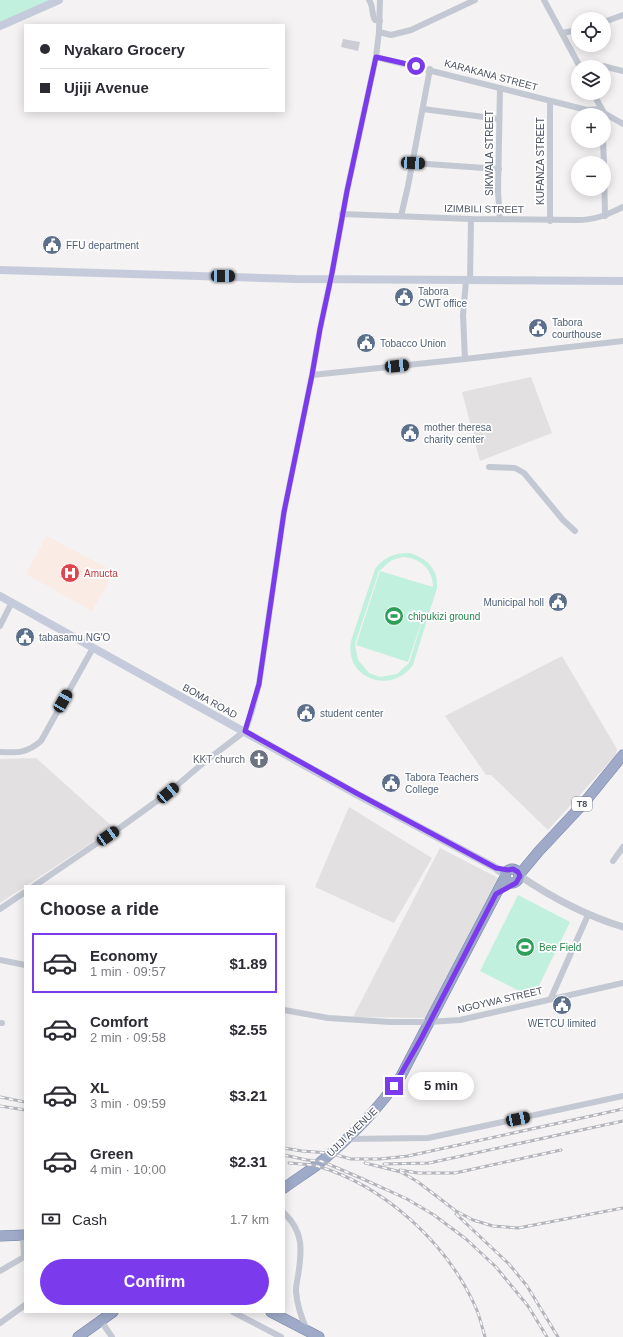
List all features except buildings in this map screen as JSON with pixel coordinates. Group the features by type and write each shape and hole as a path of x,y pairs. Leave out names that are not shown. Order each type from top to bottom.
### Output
{"highway":[{"name":"T8","path":"513,876 584,802 623,755"},
{"name":"UJIJI AVENUE","path":"285,1187 315,1166 347,1139 388,1096 401,1076 496,894 513,876"},
{"path":"0,1236 24,1235"},
{"path":"78,1337 112,1313"},
{"path":"273,1313 319,1337"}],"main road":[{"path":"0,26 59,0"},
{"path":"0,270 330,279 623,281"},
{"name":"BOMA ROAD","path":"0,596 358,794 513,876"}],"street":[{"path":"369,0 373,6 373,18 380,21"},
{"path":"35,885 168,793 245,731 259,684 284,512 312,375 342,214 376,57 380,21 380,0"},
{"path":"379,32 391,35 411,30 475,0"},
{"path":"544,0 577,60"},
{"path":"611,19 623,15"},
{"path":"562,33 571,31"},
{"name":"KARAKANA STREET","path":"376,57 430,69 578,108"},
{"path":"611,68 623,71"},
{"path":"401,216 413,163 430,69"},
{"name":"SIKWALA STREET","path":"500,88 500,219"},
{"name":"KUFANZA STREET","path":"550,101 550,220"},
{"path":"423,109 499,119"},
{"path":"611,117 623,124"},
{"path":"413,163 499,169"},
{"path":"605,196 605,216"},
{"name":"IZIMBILI STREET","path":"342,214 471,219 590,220 605,216 623,207"},
{"path":"465,360 463,315 468,281 471,219"},
{"path":"312,375 465,360 623,341"},
{"path":"489,467 515,468 524,473 563,520 575,530"},
{"path":"0,626 12,602"},
{"path":"0,752 20,753 33,748 41,741 94,648"},
{"path":"613,861 623,847"},
{"path":"513,876 588,915 623,927"},
{"path":"0,909 24,893"},
{"path":"551,998 588,915"},
{"path":"0,960 24,965"},
{"name":"NGOYWA STREET","path":"285,1010 328,1018 429,1022 460,1020 551,998 623,983"},
{"path":"347,1139 428,1138 623,1096"},
{"path":"285,1214 296,1227 300,1236 301,1249 296,1290 299,1313 307,1330"},
{"path":"0,1271 24,1256 24,1235"},
{"path":"0,1323 24,1306"},
{"path":"235,1313 282,1337"},
{"path":"101,1321 112,1337"}],"shaded area":[{"path":"531,377 552,433 480,461 462,392"},
{"name":"Amucta","path":"47,536 114,572 92,611 26,574"},
{"path":"562,656 617,749 616,755 548,830 491,775 486,775 445,716"},
{"path":"36,758 114,828 27,885 24,885 24,887 0,903 0,759"},
{"path":"349,807 432,858 394,923 315,887"},
{"path":"440,848 500,879 428,1018 353,1017"}],"green space":[{"path":"0,0 57,0 0,25"},
{"name":"chipukizi ground","path":"404,553 415,555 430,565 436,576 437,588 413,665 404,674 393,679 382,681 371,678 362,673 355,665 351,654 351,641 375,569 382,561 390,556","holes":["403,557 420,562 428,570 431,575 433,587 380,571 356,645 408,662 429,599 409,663 397,674 380,677 369,673 358,660 355,644 379,571 392,560"]},
{"name":"Bee Field","path":"518,895 570,922 533,998 480,971"}],"railway":[{"path":"0,1097 24,1102"},
{"path":"0,1106 24,1110"},
{"path":"285,1148 329,1153 351,1159 380,1159 408,1156 623,1109"},
{"path":"384,1164 429,1163 623,1121"},
{"path":"400,1170 418,1173 455,1173 561,1150"},
{"path":"285,1155 307,1160 321,1161 407,1199 434,1215 466,1239 496,1267 528,1306 547,1337"},
{"path":"289,1163 317,1166 342,1175 366,1187 390,1203 411,1220 431,1240 464,1284 477,1311 485,1337"},
{"path":"365,1163 401,1172 418,1182 456,1211 473,1220 493,1226 518,1228 623,1208"},
{"path":"456,1214 509,1264 527,1286 558,1337"}],"place":[{"name":"FFU department","path":"52,245"},
{"name":"Tabora CWT office","path":"404,297"},
{"name":"Tabora courthouse","path":"538,328"},
{"name":"Tobacco Union","path":"366,343"},
{"name":"mother theresa charity center","path":"410,433"},
{"name":"Amucta","path":"70,573"},
{"name":"Municipal holl","path":"558,602"},
{"name":"chipukizi ground","path":"394,616"},
{"name":"tabasamu NG'O","path":"25,637"},
{"name":"student center","path":"306,713"},
{"name":"KKT church","path":"259,759"},
{"name":"Tabora Teachers College","path":"391,783"},
{"name":"Bee Field","path":"525,947"},
{"name":"WETCU limited","path":"562,1005"}],"route":[{"path":"394,1086 422,1037 496,894 516,883 520,876 516,870 513,869 508,870 496,868 245,731 259,684 269,627 284,512 371,74 376,57 416,66"}]}
